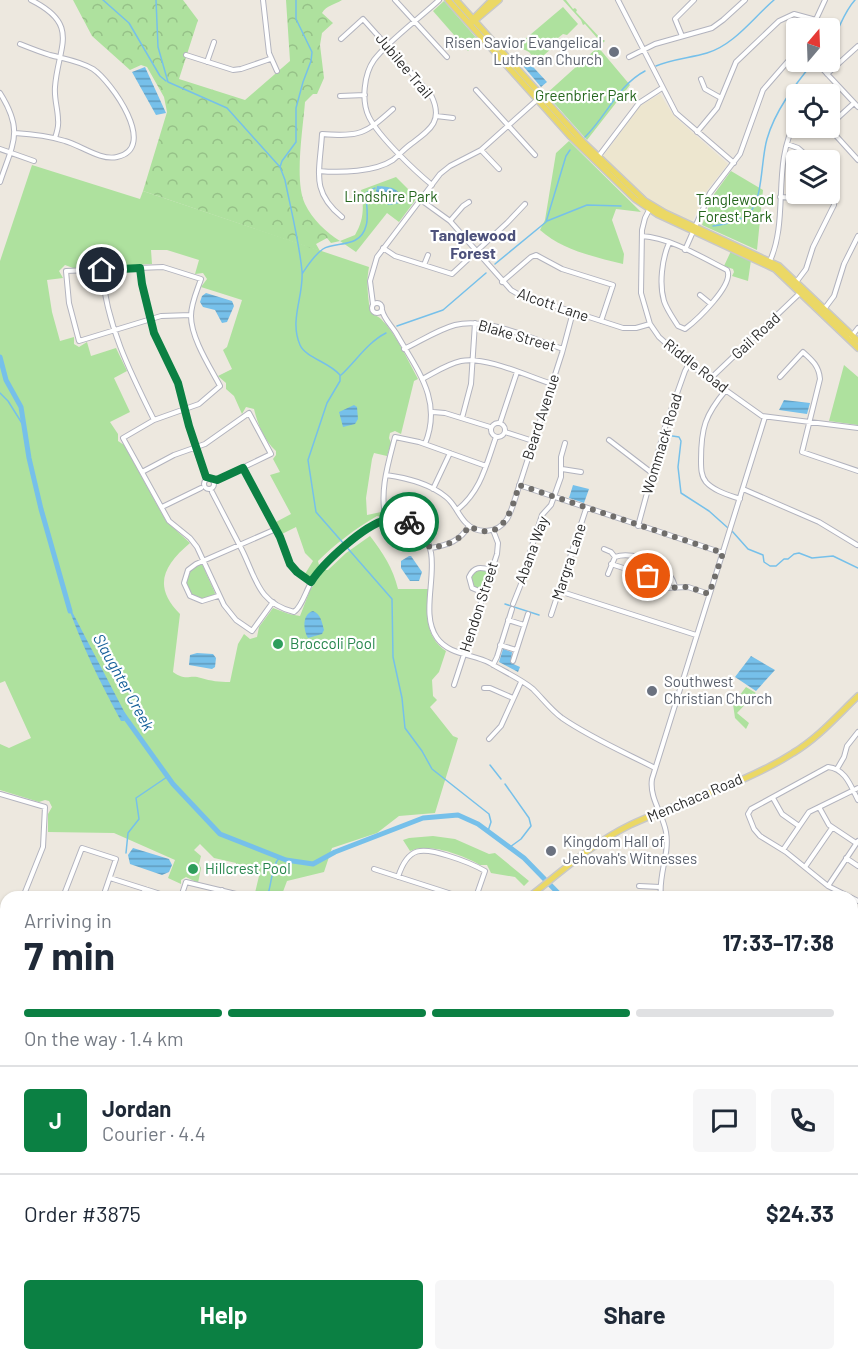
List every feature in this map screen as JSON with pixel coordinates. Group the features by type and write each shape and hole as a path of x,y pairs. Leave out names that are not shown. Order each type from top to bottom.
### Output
{"main road":[{"path":"448,0 472,21"},
{"path":"456,0 540,98 649,210 770,263 797,281 825,308 858,348"},
{"path":"472,21 492,0"},
{"path":"472,21 499,0"},
{"path":"597,158 645,201 694,229"},
{"path":"770,263 858,341"},
{"name":"Menchaca Road","path":"536,891 616,833 788,757 820,734 857,698"}],"street":[{"path":"31,0 51,13 60,25 64,42 55,90 58,118 55,138"},
{"path":"263,0 270,59 278,70"},
{"path":"395,0 447,57"},
{"path":"432,185 374,126 367,112 365,95 370,67 376,57 439,0"},
{"path":"618,0 676,113 734,163"},
{"path":"682,36 675,19 694,0"},
{"path":"629,57 682,36 716,26 745,0"},
{"path":"817,18 825,0"},
{"path":"697,132 715,111 736,62 779,21 794,14 809,18"},
{"name":"Jubilee Trail","path":"320,171 353,172 390,161 428,133 436,116 431,95 363,19 341,39"},
{"path":"207,62 214,42"},
{"path":"15,133 55,138 110,158 127,153 135,138 132,125 122,105 100,74 86,65 20,44"},
{"path":"858,46 827,74 858,107"},
{"path":"186,55 226,68 237,69 270,59"},
{"path":"685,250 713,189 740,154 763,90 786,64"},
{"path":"701,79 708,92 721,98"},
{"path":"597,158 639,103 662,88"},
{"path":"477,90 535,155"},
{"path":"0,93 14,122 15,133 0,182"},
{"path":"340,96 365,95"},
{"path":"425,444 432,424 433,412 430,395 380,311 381,305 375,303 371,297 370,277 383,248 446,169 481,150 540,98"},
{"path":"840,116 854,103"},
{"path":"342,217 330,207 320,190 322,134 362,133 374,126 393,109"},
{"path":"436,116 453,118"},
{"path":"770,263 777,244 782,162 789,138"},
{"path":"839,138 858,160"},
{"path":"787,144 800,150"},
{"path":"0,149 34,161"},
{"path":"481,150 499,169"},
{"path":"780,197 786,197"},
{"name":"Alcott Lane","path":"421,200 450,221 502,282 518,294 627,329 650,324"},
{"path":"450,221 469,202"},
{"path":"383,248 395,256 452,274 525,204"},
{"path":"797,281 806,269 813,247 834,204"},
{"name":"Riddle Road","path":"649,210 643,224 641,293 650,324 668,347 765,417 858,428"},
{"path":"642,236 657,238 669,243 685,250 729,272 728,283 711,304 687,328 682,329 678,326 662,293 664,255 669,243"},
{"path":"825,308 834,297 844,264 858,236"},
{"path":"424,265 428,255"},
{"path":"502,282 536,255 562,269 613,285 601,321"},
{"path":"140,268 156,337 178,383 195,447 209,484 256,585 273,602 284,609 296,611 321,568 342,548 377,523 396,519 412,524 424,535 430,548 430,618 436,637 446,646 491,664 532,688 562,718 655,768"},
{"path":"191,315 151,319 79,341 69,303 66,272 166,268 201,279 191,315 195,335 220,386 199,405 154,420 123,438 172,524 195,544 218,596 233,616 252,632 273,602"},
{"path":"102,270 105,293 122,355 154,420"},
{"name":"Gail Road","path":"710,379 801,292"},
{"path":"700,295 711,304"},
{"path":"375,303 373,311 380,311"},
{"name":"Beard Avenue","path":"493,530 507,518 552,384 573,312"},
{"path":"462,418 470,389 475,323"},
{"name":"Blake Street","path":"404,349 449,327 475,323 496,327 563,349"},
{"path":"851,337 858,328"},
{"path":"780,377 803,352 817,366 820,379 802,448 804,454 858,471"},
{"path":"422,379 452,364 473,360 552,384"},
{"name":"Wommack Road","path":"638,526 651,473 689,364"},
{"path":"500,423 517,372"},
{"path":"726,390 711,412 702,431 701,469 704,480 709,486 740,499"},
{"path":"433,412 445,413 490,427"},
{"path":"142,472 170,457 208,442 249,413 271,454 162,507"},
{"path":"660,891 667,846 666,834 651,788 655,768 765,417"},
{"path":"490,427 495,423 500,423 504,425 505,432"},
{"path":"490,427 492,434 496,437"},
{"path":"505,432 533,441"},
{"path":"496,437 502,436 505,432"},
{"path":"386,520 382,501 395,437 425,444 486,466"},
{"path":"457,510 477,489 496,437"},
{"path":"609,440 651,473"},
{"name":"Abana Way","path":"491,664 498,653 513,604 524,579 524,571 542,515 554,497 562,469 561,458 565,443"},
{"path":"433,489 450,453"},
{"path":"243,468 276,529 290,564 311,582"},
{"path":"562,469 581,472"},
{"path":"386,475 408,478 433,489 447,497 469,526 480,530 493,530"},
{"path":"519,485 723,553"},
{"path":"743,489 819,522 857,545"},
{"name":"Margra Lane","path":"551,615 586,509"},
{"path":"430,548 455,542 469,526"},
{"path":"218,596 207,601 200,601 190,596 185,589 186,573 191,567 203,561 276,529"},
{"name":"Hendon Street","path":"454,685 498,546 493,530"},
{"path":"604,549 615,557"},
{"path":"608,574 615,557 627,554 650,561 671,575 675,588"},
{"path":"611,564 648,576 665,588 688,587 709,594"},
{"path":"484,593 474,590 470,585 470,575 478,568 491,570"},
{"path":"560,591 696,635"},
{"path":"513,604 521,601"},
{"path":"513,661 528,614"},
{"path":"508,620 524,626"},
{"path":"500,645 516,650"},
{"path":"489,740 501,726 521,682"},
{"path":"484,688 490,688 513,698"},
{"path":"837,769 847,746 858,732"},
{"path":"838,891 758,834 748,814 749,810 825,768 837,769 847,778 856,789 858,800"},
{"path":"783,850 807,813 856,789"},
{"path":"0,794 45,807 43,847 25,891"},
{"path":"773,798 782,814 799,826"},
{"path":"819,807 832,828 857,842 828,886"},
{"path":"805,867 832,828"},
{"path":"65,891 82,848 116,859 105,891"},
{"path":"398,877 404,861 412,854 424,850 471,864 484,871 478,891"},
{"path":"846,858 858,866"},
{"path":"374,869 442,891"},
{"path":"110,878 151,891"},
{"path":"183,891 186,882 226,891"},
{"path":"639,886 660,887"}],"shaded area":[{"path":"660,94 674,116 728,164 708,189 691,221 656,205 604,158 640,106"}],"green space":[{"path":"73,0 183,0 198,20 179,79 245,100 290,61 286,0 342,0 322,13 333,23 322,33 320,45 324,78 317,94 313,94 305,102 300,169 302,194 308,210 320,225 340,241 331,243 327,238 316,244 320,251 143,191 167,112 164,97 147,67 141,65 130,70 92,36"},
{"path":"563,0 566,0 573,9 575,8 576,12 605,41 598,47 598,39 585,24 583,25"},
{"path":"444,1 479,41 468,51 433,11"},
{"path":"563,7 578,24 567,35 563,34 558,38 558,43 537,61 523,49 524,40"},
{"name":"Greenbrier Park","path":"598,47 630,85 587,140 546,94"},
{"path":"569,141 641,212 616,209 612,220 624,254 623,264 569,248 540,230 545,220 556,153"},
{"path":"32,165 140,199 143,191 369,267 367,284 370,311 381,319 392,332 418,379 414,381 401,434 395,431 390,433 391,443 387,456 374,453 372,459 366,498 367,515 381,512 382,517 377,516 339,542 318,561 319,565 311,576 305,574 313,561 305,553 296,527 282,534 276,522 291,514 270,475 280,472 273,459 276,451 262,432 254,409 246,407 242,414 234,396 226,389 226,383 218,376 232,369 223,350 227,347 242,300 201,287 207,279 203,273 195,274 199,260 167,250 151,250 152,264 73,268 65,265 59,271 63,278 47,280 60,341 74,337 74,344 79,347 87,342 91,356 116,348 127,371 114,378 130,412 110,422 118,434 118,441 124,445 166,521 190,543 174,559 165,576 166,594 180,614 173,672 185,677 230,682 238,644 244,634 250,639 257,637 259,627 273,608 300,616 310,590 324,570 328,570 346,553 370,536 387,561 398,589 428,589 427,615 430,631 446,651 439,672 432,680 433,696 437,700 430,707 453,736 458,738 435,813 399,816 377,833 332,848 324,872 287,881 283,891 255,891 259,876 235,870 236,863 214,858 200,844 194,850 201,856 198,883 186,877 181,880 181,884 168,878 175,860 114,833 48,832 48,814 52,807 49,801 39,802 0,790 0,744 9,748 31,738 5,681 0,683 0,261"},
{"name":"Tanglewood Forest Park","path":"731,171 763,190 757,250 702,225 712,197"},
{"name":"Lindshire Park","path":"396,177 417,198 399,222 387,213 356,252 340,241 355,235 358,229 363,202 361,190"},
{"path":"731,251 751,260 748,281 732,276 733,269 724,266"},
{"path":"844,365 858,377 858,425 829,421"},
{"path":"200,564 215,593 214,596 204,599 190,594 186,583 188,572"},
{"path":"483,569 489,572 482,590 473,587 471,578 476,570"},
{"path":"746,687 756,693 737,713 749,723 746,729 735,718 733,704"},
{"path":"433,836 455,839 489,854 495,853 529,881 524,886 515,877 491,873 487,865 480,865 445,851 426,848 410,851 403,840"}],"water":[{"path":"523,56 547,82 541,87 518,60"},
{"path":"145,67 166,113 156,115 132,72"},
{"path":"377,186 397,191 400,203 389,205 375,196"},
{"path":"206,293 232,301 234,306 227,322 222,323 215,310 203,307 200,302"},
{"path":"784,400 810,403 807,414 779,410"},
{"path":"354,405 357,407 358,419 355,424 343,427 339,412"},
{"path":"573,485 589,489 584,503 569,498"},
{"path":"409,556 422,572 419,581 410,581 401,568 401,561"},
{"path":"66,600 127,717 124,721 121,721 98,677"},
{"path":"313,611 319,616 324,630 322,634 308,638 305,631 305,619"},
{"path":"503,649 512,652 511,663 520,667 518,672 499,662"},
{"path":"213,654 216,658 215,667 212,669 189,665 190,655"},
{"path":"751,656 775,670 756,691 735,677"},
{"path":"133,848 169,859 172,865 169,872 162,875 130,864 128,855"}],"waterway":[{"path":"103,0 129,23 160,76 166,81"},
{"path":"156,0 158,47 168,82 227,108 280,167 285,180 302,271 296,317 297,336 303,349 340,375 340,381 327,403 308,460 316,512 392,599 393,657 402,698 405,728 432,769 489,814 491,822 488,831"},
{"path":"280,167 296,142 296,108 312,52 296,19 296,0"},
{"path":"656,66 707,53 726,44 774,0"},
{"path":"840,24 855,0"},
{"path":"585,137 627,84 645,71"},
{"path":"713,226 738,220 751,211 758,196 770,129 786,99 805,72"},
{"path":"495,264 546,222 566,156 570,150"},
{"path":"302,274 323,249 353,241 363,233 367,218 366,193 375,188"},
{"path":"547,221 587,205 621,206"},
{"path":"397,326 443,310 486,273"},
{"path":"341,375 368,347 386,333"},
{"name":"Slaughter Creek","path":"0,357 6,380 21,407 29,458 41,509 70,611"},
{"path":"0,393 8,401 25,428"},
{"path":"666,435 679,437 681,441 678,467 681,493 709,511 728,528"},
{"path":"732,531 748,549 763,555 764,562 770,566 776,566 784,559 799,553 812,558 833,556 858,568"},
{"path":"505,604 539,615"},
{"name":"Slaughter Creek","path":"122,713 173,784 220,834 286,860 313,864 335,852 423,818 458,815 478,824 524,858 556,891"},
{"path":"490,765 501,779"},
{"path":"126,853 128,833 139,819 136,798 167,777"},
{"path":"505,784 529,818 531,826 521,839 510,847"},
{"path":"268,891 274,866 279,858"}],"way so far":[{"path":"409,522 421,531 430,548 455,542 469,526 480,530 493,530 504,523 507,518 519,485 594,512 723,553 709,594 688,587 665,588 648,576"}],"place":[{"name":"Risen Savior Evangelical Lutheran Church","path":"614,52"},
{"name":"Broccoli Pool","path":"278,644"},
{"name":"Southwest Christian Church","path":"652,691"},
{"name":"Kingdom Hall of Jehovah's Witnesses","path":"551,851"},
{"name":"Hillcrest Pool","path":"193,869"}],"district":[{"name":"Tanglewood Forest","path":"473,244"}],"route":[{"path":"102,270 140,268 154,333 178,383 206,477 217,480 243,468 280,537 291,567 303,578 311,582 331,557 374,525 389,519 409,522"}]}
